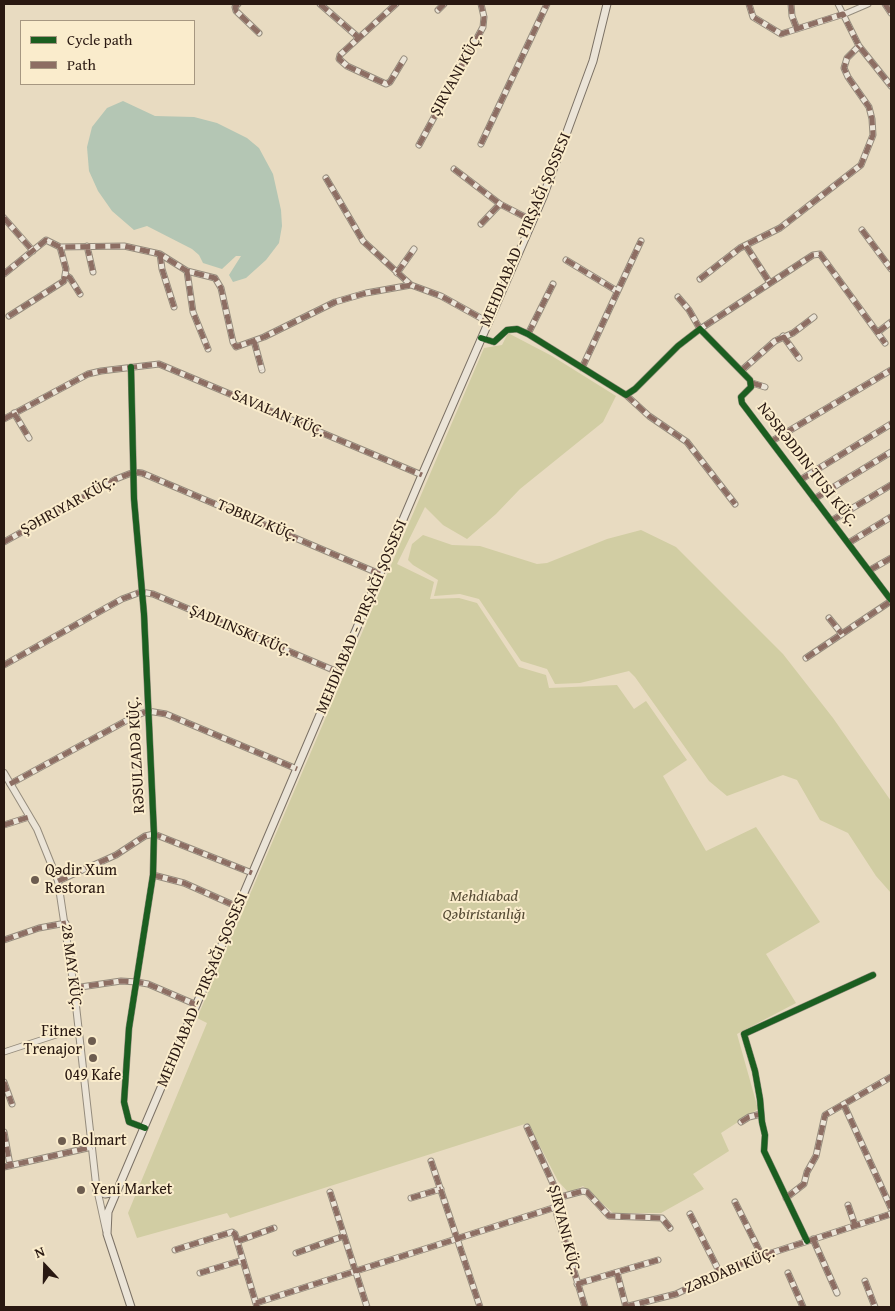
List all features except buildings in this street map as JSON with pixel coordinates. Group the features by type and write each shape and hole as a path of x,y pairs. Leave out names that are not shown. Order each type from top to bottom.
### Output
{"main road":[{"path":"107,1230 110,1207 560,156 590,71 607,4"},
{"path":"97,1190 105,1194 117,1192"},
{"name":"28 MAY KÜÇ.","path":"107,1230 131,1307"}],"street":[{"path":"238,4 234,7 236,11 259,33"},
{"path":"320,4 358,37"},
{"path":"396,4 340,54 341,63 386,84 390,82 404,59"},
{"path":"438,10 444,4"},
{"name":"ŞIRVANI KÜÇ.","path":"419,145 483,27 484,18 481,4"},
{"path":"482,144 547,4"},
{"path":"749,4 753,17 778,33 785,34 868,4"},
{"path":"791,4 792,16 797,29"},
{"path":"838,4 859,46 891,86"},
{"path":"885,4 891,13"},
{"path":"700,279 746,246 773,233 861,165 867,155 873,134 872,119 869,106 848,77 844,68 847,58 859,46"},
{"path":"454,169 500,204 533,221"},
{"path":"326,178 363,241 397,273 411,285 441,296 488,322"},
{"path":"481,224 500,204"},
{"path":"4,218 33,251"},
{"path":"862,230 891,269"},
{"path":"4,274 46,240 60,247 124,246 160,254 187,271 206,274 215,278 218,282 236,347 254,341 335,302 366,293 411,285"},
{"path":"582,368 641,242"},
{"path":"88,246 93,272"},
{"path":"746,246 770,283"},
{"path":"60,247 66,276 73,282 80,294"},
{"path":"397,273 414,250"},
{"path":"160,254 162,269 174,307"},
{"path":"626,395 635,389 678,346 700,329 813,255 820,254 885,343"},
{"path":"566,260 617,291"},
{"path":"187,271 193,312 208,349"},
{"path":"10,316 59,286 66,276"},
{"path":"528,334 553,284"},
{"name":"NƏSRƏDDIN TUSI KÜÇ.","path":"678,296 700,329 742,370 752,383 742,393 741,400 814,499 850,542 891,601"},
{"path":"742,370 775,340 793,332 814,317"},
{"path":"878,332 891,322"},
{"path":"481,338 494,342 512,328 528,334 626,395 649,416 687,442 735,504"},
{"path":"783,336 798,358"},
{"path":"254,341 262,370"},
{"name":"SAVALAN KÜÇ.","path":"4,419 88,374 159,364 422,475"},
{"name":"RƏSULZADƏ KÜÇ.","path":"131,367 134,472 154,834 153,875 129,1028 124,1102 129,1122 145,1128"},
{"path":"772,441 891,370"},
{"path":"752,383 765,387"},
{"path":"14,413 29,438"},
{"path":"800,480 891,424"},
{"path":"814,499 891,452"},
{"name":"ŞƏHRIYAR KÜÇ.","path":"4,542 116,479 134,472"},
{"name":"TƏBRIZ KÜÇ.","path":"134,472 154,477 380,574"},
{"path":"831,521 891,485"},
{"path":"850,542 891,517"},
{"path":"870,570 891,558"},
{"path":"4,665 122,599 141,592"},
{"name":"ŞADLINSKI KÜÇ.","path":"141,592 153,594 338,672"},
{"path":"806,658 891,601"},
{"path":"829,618 842,634"},
{"path":"10,784 134,716 148,711 166,714 297,769"},
{"name":"28 MAY KÜÇ.","path":"4,773 47,852 58,882 66,923 97,1190 107,1230"},
{"path":"4,825 29,817"},
{"path":"58,882 116,855 145,836 154,834 252,873"},
{"path":"153,875 184,883 238,907"},
{"path":"4,940 39,928 66,923"},
{"path":"836,1293 810,1240 786,1198 764,1151 765,1135 755,1071 744,1034 873,975"},
{"path":"74,988 136,982 148,984 197,1005"},
{"path":"4,1052 59,1034 79,1032"},
{"path":"786,1198 804,1184 807,1172 816,1156 825,1115 891,1077"},
{"path":"4,1082 12,1104"},
{"path":"844,1105 891,1208"},
{"path":"741,1122 749,1117 761,1114"},
{"name":"ŞIRVANI KÜÇ.","path":"527,1127 555,1188 556,1207 562,1234 585,1307"},
{"path":"4,1132 7,1166 92,1147"},
{"path":"431,1161 480,1307"},
{"path":"412,1198 441,1189"},
{"path":"330,1192 367,1307"},
{"path":"557,1198 587,1192 609,1216 662,1218 670,1228"},
{"path":"735,1202 762,1256"},
{"path":"848,1205 855,1225"},
{"path":"100,1208 104,1210 110,1207"},
{"path":"175,1250 232,1232 235,1234 257,1305 556,1207"},
{"path":"690,1214 720,1273"},
{"name":"ZƏRDABI KÜÇ.","path":"625,1307 676,1294 762,1256 891,1214"},
{"path":"238,1241 274,1228"},
{"path":"296,1253 344,1236"},
{"path":"200,1273 243,1260"},
{"path":"578,1284 658,1260"},
{"path":"616,1273 625,1307"},
{"path":"788,1273 803,1307"},
{"path":"865,1280 875,1307"}],"green space":[{"name":"Mehdiabad Qəbiristanlığı","path":"508,333 552,356 616,396 603,422 520,489 496,514 467,539 443,525 425,507 397,564 434,582 430,599 459,598 477,603 519,667 546,675 549,688 617,685 634,709 646,701 687,760 663,776 706,851 756,827 820,922 766,954 796,1003 737,1034 758,1109 721,1133 729,1151 693,1174 704,1189 661,1213 613,1213 583,1186 569,1193 558,1181 528,1123 230,1218 227,1213 137,1238 128,1213 207,1023 197,1018 484,348 502,345"},
{"path":"641,530 676,547 783,654 833,718 891,801 891,893 876,876 848,833 820,820 797,780 783,775 727,796 709,781 629,671 580,683 555,684 547,669 521,661 479,599 460,594 434,596 438,580 408,560 412,544 423,535 452,545 480,546 537,564 547,563 607,539"}],"shaded area":[{"path":"123,101 155,116 194,117 217,123 247,138 259,148 273,174 281,210 282,226 279,243 266,260 246,278 233,282 229,275 241,256 236,256 222,269 203,263 199,255 192,249 147,226 134,230 112,211 98,191 89,171 87,147 92,127 107,108"}],"marked path":[{"path":"238,4 235,7 236,11 259,33"},
{"path":"320,4 358,37"},
{"path":"396,4 340,55 339,59 347,66 386,84 390,82 404,59"},
{"path":"438,10 444,4"},
{"path":"419,145 483,27 484,17 481,4"},
{"path":"481,144 547,4"},
{"path":"749,4 753,17 781,34 843,14 859,46 891,86"},
{"path":"791,4 792,16 797,29"},
{"path":"885,4 891,13"},
{"path":"700,279 740,248 780,228 861,165 873,135 872,119 869,107 844,68 847,58 859,46"},
{"path":"454,169 500,204 533,221"},
{"path":"326,178 363,241 411,285"},
{"path":"481,224 500,204"},
{"path":"4,218 33,251"},
{"path":"862,230 891,269"},
{"path":"4,274 46,240 60,247 124,246 160,254 187,271 215,278 221,288 233,342 236,347 264,337 335,302 366,293 411,285 441,296 488,322"},
{"path":"582,368 641,241"},
{"path":"87,246 93,272"},
{"path":"746,246 770,283"},
{"path":"9,316 64,281 66,269 60,247"},
{"path":"397,273 414,249"},
{"path":"160,254 162,269 174,307"},
{"path":"678,297 689,310 700,329 813,255 820,254 885,343"},
{"path":"566,260 617,291"},
{"path":"187,271 193,312 208,349"},
{"path":"67,276 80,294"},
{"path":"528,334 553,284"},
{"path":"742,370 775,341 793,333 814,317"},
{"path":"878,332 891,322"},
{"path":"783,336 799,358"},
{"path":"254,341 262,370"},
{"path":"4,419 88,374 159,364 422,475"},
{"path":"772,441 891,370"},
{"path":"752,383 765,387"},
{"path":"626,395 649,416 687,442 735,504"},
{"path":"14,413 29,438"},
{"path":"800,480 891,424"},
{"path":"814,499 891,452"},
{"path":"4,542 116,479 134,472 142,473 380,574"},
{"path":"831,521 891,485"},
{"path":"850,542 891,517"},
{"path":"870,570 891,558"},
{"path":"4,665 122,599 141,592 153,594 338,672"},
{"path":"806,658 891,601"},
{"path":"829,618 842,634"},
{"path":"10,784 135,716 148,711 166,714 297,769"},
{"path":"4,825 29,817"},
{"path":"58,881 116,855 145,836 154,834 252,873"},
{"path":"153,875 184,883 238,907"},
{"path":"4,940 39,928 66,923"},
{"path":"74,988 121,981 137,982 148,984 197,1005"},
{"path":"786,1198 804,1184 807,1172 816,1156 825,1115 891,1077"},
{"path":"4,1082 12,1104"},
{"path":"844,1105 891,1208"},
{"path":"741,1122 749,1117 761,1114"},
{"path":"527,1127 555,1188 557,1215 585,1307"},
{"path":"4,1132 10,1165"},
{"path":"4,1167 92,1147"},
{"path":"431,1161 480,1307"},
{"path":"411,1198 441,1189"},
{"path":"557,1198 583,1191 587,1192 609,1216 662,1218 670,1228"},
{"path":"330,1192 367,1307"},
{"path":"735,1202 762,1256"},
{"path":"848,1205 855,1225"},
{"path":"256,1303 556,1207"},
{"path":"690,1214 720,1273"},
{"path":"625,1307 676,1294 732,1267 891,1214"},
{"path":"238,1241 274,1228"},
{"path":"175,1250 232,1232 235,1234 257,1307"},
{"path":"296,1253 344,1236"},
{"path":"813,1239 837,1293"},
{"path":"200,1273 243,1260"},
{"path":"577,1284 658,1260"},
{"path":"617,1273 626,1307"},
{"path":"788,1273 803,1307"},
{"path":"865,1281 875,1307"}],"cycle path":[{"name":"MEHDIABAD - PIRŞAĞI ŞOSSESI","path":"481,338 494,342 507,330 517,329 626,395 635,389 678,346 700,329 750,380 751,387 741,397 742,403 891,600"},
{"path":"131,367 134,499 144,614 154,834 153,875 129,1028 124,1102 129,1122 145,1128"},
{"path":"807,1241 764,1151 765,1135 760,1099 755,1071 744,1034 873,975"}],"place":[{"name":"Qədir Xum Restoran","path":"35,880"},
{"name":"Fitnes Trenajor","path":"92,1041"},
{"name":"049 Kafe","path":"93,1058"},
{"name":"Bolmart","path":"62,1141"},
{"name":"Yeni Market","path":"81,1190"}]}
